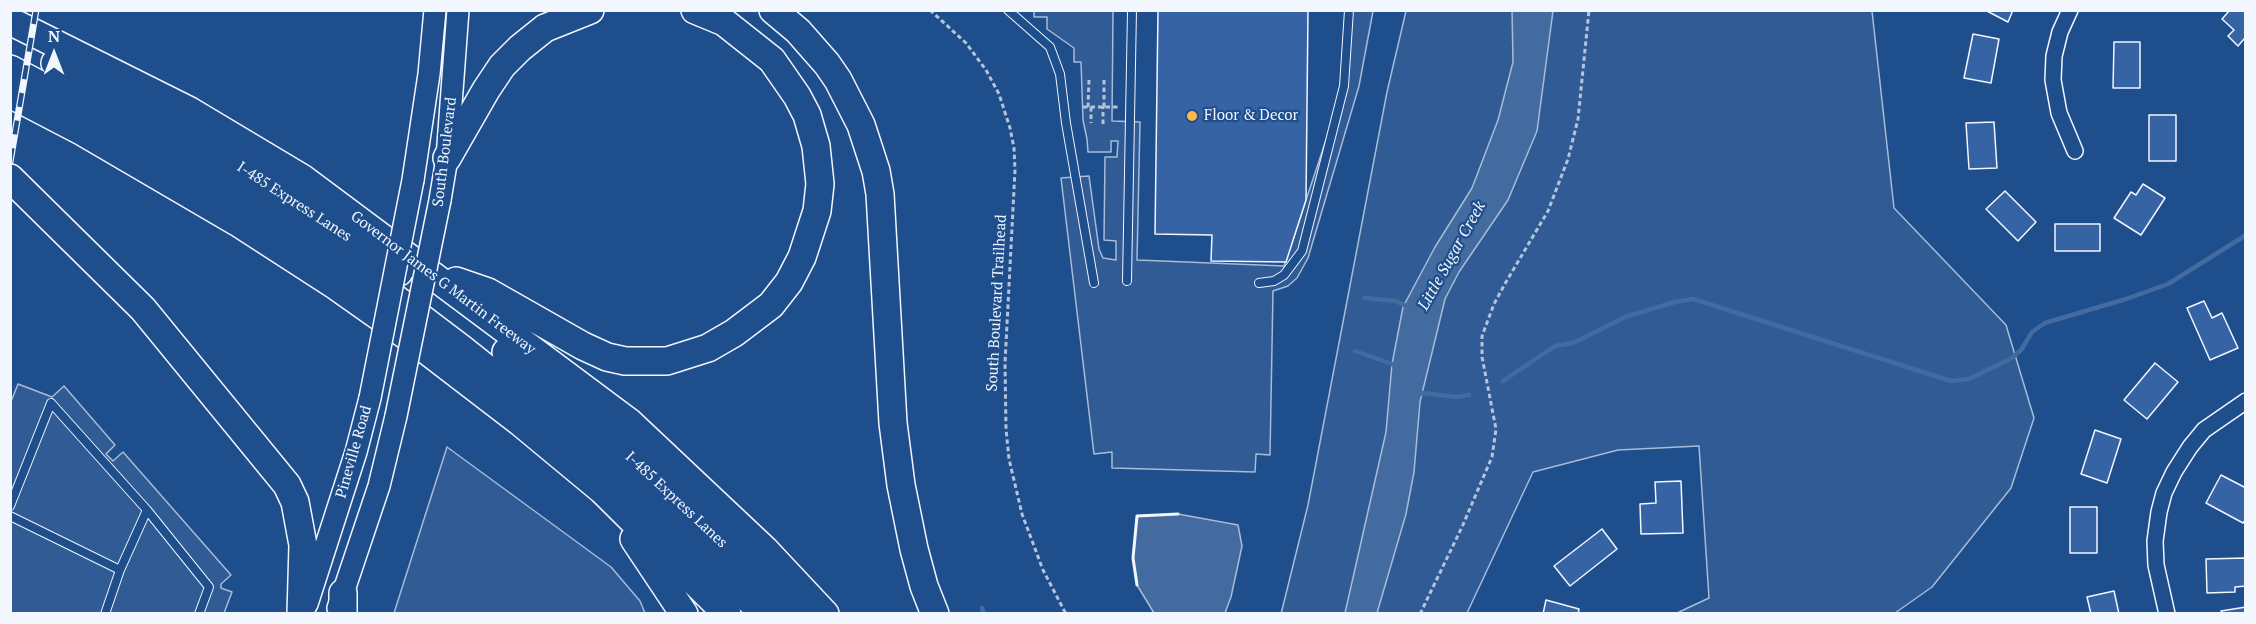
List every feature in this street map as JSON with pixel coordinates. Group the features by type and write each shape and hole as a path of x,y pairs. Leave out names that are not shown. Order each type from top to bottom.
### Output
{"highway":[{"path":"447,158 502,66 545,28 590,10"},
{"path":"425,282 488,292 583,346 608,357 625,361 666,361 708,348 734,333 771,305 789,282 802,257 814,222 820,184 816,146 807,115 772,60 724,22 695,10"},
{"path":"773,10 798,32 838,80 861,125 876,171 880,194 893,423 914,549 934,614"},
{"name":"Governor James G Martin Freeway","path":"10,21 200,117 302,178 425,282 630,422 765,550 825,614"},
{"name":"I-485 Express Lanes","path":"10,41 70,71 234,163 336,227 447,306 526,367 605,433 716,535 794,614"},
{"name":"I-485 Express Lanes","path":"10,69 201,171 363,274 585,447 653,506 764,614"},
{"path":"10,94 83,132 237,222 336,286 421,346 520,422 602,490 727,614"},
{"path":"10,178 143,309 287,485 295,502 303,545 302,614"},
{"path":"602,490 684,614"}],"main road":[{"name":"South Boulevard","path":"392,287 413,180 429,74 435,10"},
{"name":"South Boulevard","path":"425,282 447,158 458,10"},
{"name":"Pineville Road","path":"341,607 379,486 425,282"},
{"name":"Pineville Road","path":"302,614 356,452 370,398 392,287"}],"street":[{"path":"2070,10 2060,32 2054,56 2054,80 2059,112 2075,151"},
{"path":"2167,614 2156,565 2155,541 2164,493 2174,472 2204,430 2246,401"}],"lane":[{"path":"1008,10 1050,47 1060,74 1066,123 1094,283"},
{"path":"1127,281 1132,10"},
{"path":"1259,283 1274,281 1284,276 1302,250 1344,86 1349,10"},
{"path":"10,506 51,404 147,510 208,586 199,614"},
{"path":"105,614 120,570 147,510"},
{"path":"10,516 120,570"}],"path":[{"name":"South Boulevard Trailhead","path":"930,10 966,43 986,70 999,94 1010,128 1015,170 1005,372 1008,444 1013,477 1028,531 1043,570 1066,614"},
{"path":"1420,614 1462,527 1492,457 1496,429 1482,357 1482,336 1506,282 1548,211 1568,159 1581,100 1589,10"},
{"path":"1089,80 1091,123"},
{"path":"1103,124 1104,80"},
{"path":"1083,107 1130,108"}],"shaded area":[{"path":"1034,11 1113,11 1112,121 1140,122 1137,260 1284,266 1344,86 1349,11 1373,11 1359,86 1308,258 1297,278 1288,286 1273,291 1270,455 1256,454 1255,472 1112,468 1112,452 1094,454 1061,178 1089,176 1099,249 1103,258 1116,260 1116,241 1104,240 1105,157 1117,157 1118,141 1111,141 1111,152 1088,152 1083,120 1081,62 1074,62 1074,48 1047,29 1047,17 1034,17"},
{"path":"1406,11 1872,11 1894,208 2006,325 2034,418 2011,488 1932,587 1895,613 1677,613 1709,598 1699,446 1618,450 1533,472 1467,613 1281,614 1308,505 1387,92"},
{"path":"18,384 52,397 64,386 115,445 106,454 113,461 123,452 231,575 221,584 221,588 232,592 224,613 11,613 10,404"},
{"path":"447,447 611,567 640,601 645,613 394,613"}],"water":[{"name":"Little Sugar Creek","path":"1512,11 1553,11 1537,131 1508,200 1459,272 1445,299 1420,402 1414,472 1406,514 1377,613 1345,613 1386,432 1392,364 1403,307 1435,247 1472,188 1498,120 1513,62"},
{"path":"1178,514 1238,525 1242,546 1231,597 1225,613 1154,613 1137,585 1133,558 1137,516"}],"building":[{"path":"1158,10 1308,10 1306,200 1286,262 1211,261 1212,235 1155,234"},
{"path":"1985,10 2013,10 2008,22"},
{"path":"2230,10 2246,10 2246,41 2244,39 2238,46 2228,36 2234,30 2222,19"},
{"path":"1973,34 1999,39 1991,83 1964,78"},
{"path":"2114,42 2140,42 2140,88 2113,88"},
{"path":"2149,115 2176,115 2176,161 2149,161"},
{"path":"1994,122 1997,168 1969,169 1966,123"},
{"path":"2143,184 2165,198 2141,235 2114,218 2131,192 2136,195"},
{"path":"2005,191 2036,222 2018,241 1986,209"},
{"path":"2055,224 2100,224 2100,251 2055,251"},
{"path":"2204,301 2212,318 2222,313 2238,348 2210,360 2187,308"},
{"path":"2155,363 2178,382 2147,419 2124,400"},
{"path":"2095,430 2121,439 2107,483 2081,474"},
{"path":"2221,475 2246,488 2246,519 2243,523 2206,503"},
{"path":"1681,481 1683,533 1641,534 1640,504 1656,503 1655,482"},
{"path":"2070,507 2097,507 2097,553 2070,553"},
{"path":"1602,529 1617,549 1570,586 1554,566"},
{"path":"2246,558 2246,586 2235,587 2235,592 2207,593 2206,559"},
{"path":"2114,591 2119,614 2091,614 2087,597"},
{"path":"1546,600 1579,609 1578,614 1543,614"},
{"path":"2246,607 2246,614 2222,614 2221,611"}],"waterway":[{"path":"1503,381 1555,346 1573,343 1625,317 1693,299 1951,381 1969,379 2012,358 2021,350 2032,332 2045,323 2168,284 2246,235"},
{"name":"Little Sugar Creek","path":"1364,298 1396,301 1410,308"},
{"path":"1355,351 1392,364 1397,368"},
{"path":"1419,395 1422,393 1457,397 1469,395"},
{"path":"982,608 984,614"}],"railway":[{"path":"10,162 36,10"}],"wall":[{"path":"1137,585 1133,558 1137,516 1178,514"}],"place":[{"name":"Floor & Decor","path":"1192,116"}]}
